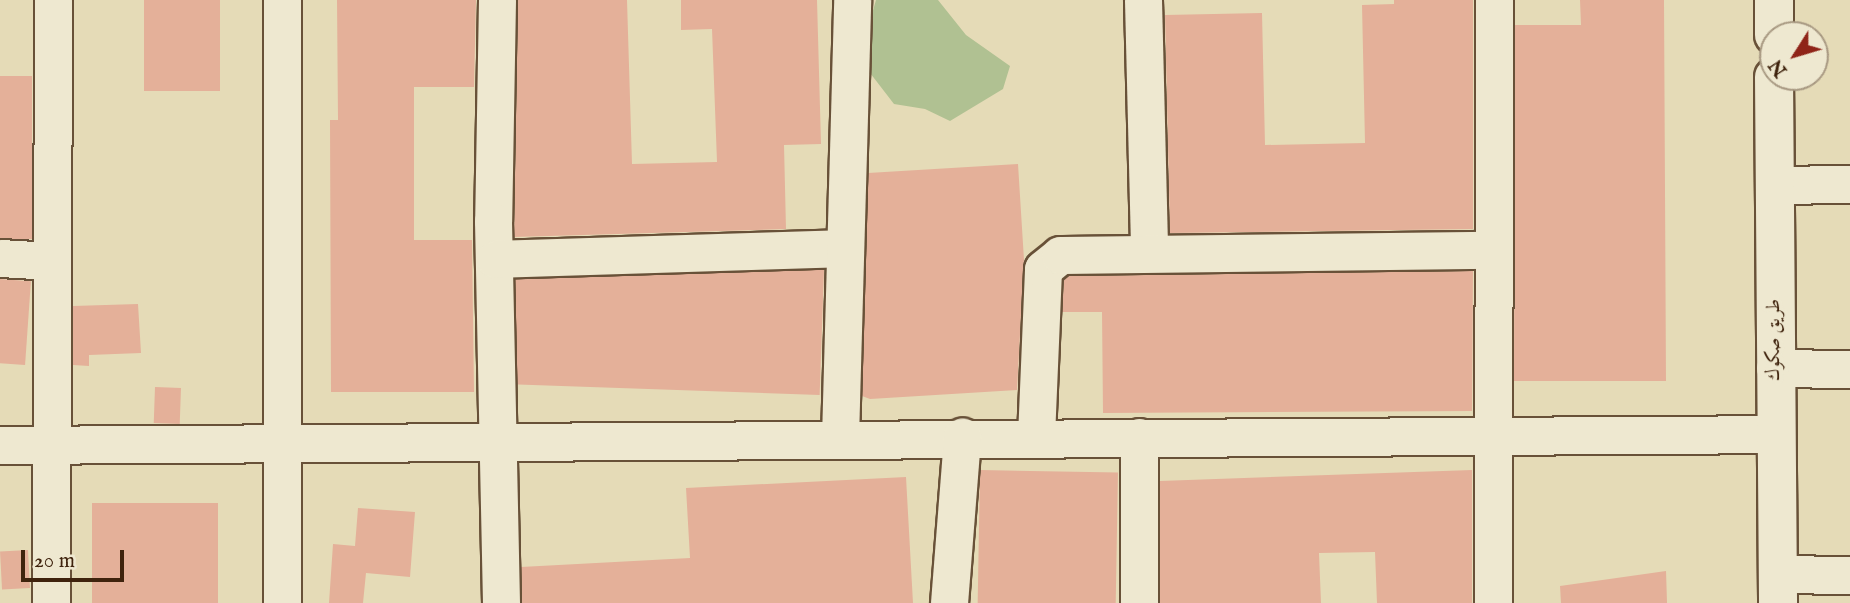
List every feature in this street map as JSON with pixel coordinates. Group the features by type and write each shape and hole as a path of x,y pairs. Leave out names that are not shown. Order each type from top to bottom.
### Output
{"street":[{"path":"51,603 53,0"},
{"path":"282,0 282,603"},
{"path":"497,0 495,258 501,439 501,603"},
{"path":"840,438 852,0"},
{"path":"1143,0 1149,251"},
{"path":"1493,603 1494,0"},
{"path":"1774,0 1774,21"},
{"name":"طريق صكوك","path":"1774,91 1777,589"},
{"path":"1774,185 1850,184"},
{"path":"495,258 845,248"},
{"path":"1036,437 1043,269 1060,255 1074,252 1149,251 1493,250"},
{"path":"0,258 52,261"},
{"path":"1775,368 1850,369"},
{"path":"0,445 284,440 1776,435"},
{"path":"949,603 962,437"},
{"path":"1139,437 1139,603"},
{"path":"1777,589 1850,575"}],"green space":[{"path":"876,0 938,0 966,35 1010,66 1003,89 950,121 925,109 894,104 867,69 868,28"}],"building":[{"path":"144,0 220,0 220,91 144,91"},
{"path":"337,0 476,0 474,87 414,87 414,240 472,240 474,392 331,392 330,120 338,120"},
{"path":"518,0 627,0 632,164 717,162 712,29 681,30 681,0 817,0 821,144 784,145 786,229 514,237"},
{"path":"1394,0 1473,0 1473,229 1170,233 1165,15 1262,13 1265,145 1365,143 1362,5 1394,4"},
{"path":"1580,0 1664,0 1666,381 1514,381 1515,25 1581,25"},
{"path":"0,76 32,76 32,239 0,239"},
{"path":"1018,164 1024,260 1017,390 870,399 862,396 868,173"},
{"path":"515,259 824,270 820,395 511,384"},
{"path":"1473,271 1472,411 1103,413 1102,312 1062,312 1064,279 1068,276"},
{"path":"0,279 31,281 25,365 0,363"},
{"path":"138,304 141,353 89,355 89,366 73,365 73,306"},
{"path":"155,387 181,388 180,424 154,423"},
{"path":"980,470 1118,472 1116,603 978,603"},
{"path":"1472,470 1472,603 1377,603 1375,552 1319,553 1321,603 1160,603 1160,481"},
{"path":"906,477 913,603 522,603 521,567 690,558 686,488"},
{"path":"92,503 218,503 218,603 92,603"},
{"path":"358,508 415,512 410,577 366,573 363,603 329,603 333,544 355,546"},
{"path":"28,550 30,588 2,589 0,551"},
{"path":"1666,571 1667,603 1561,603 1560,586"}]}
